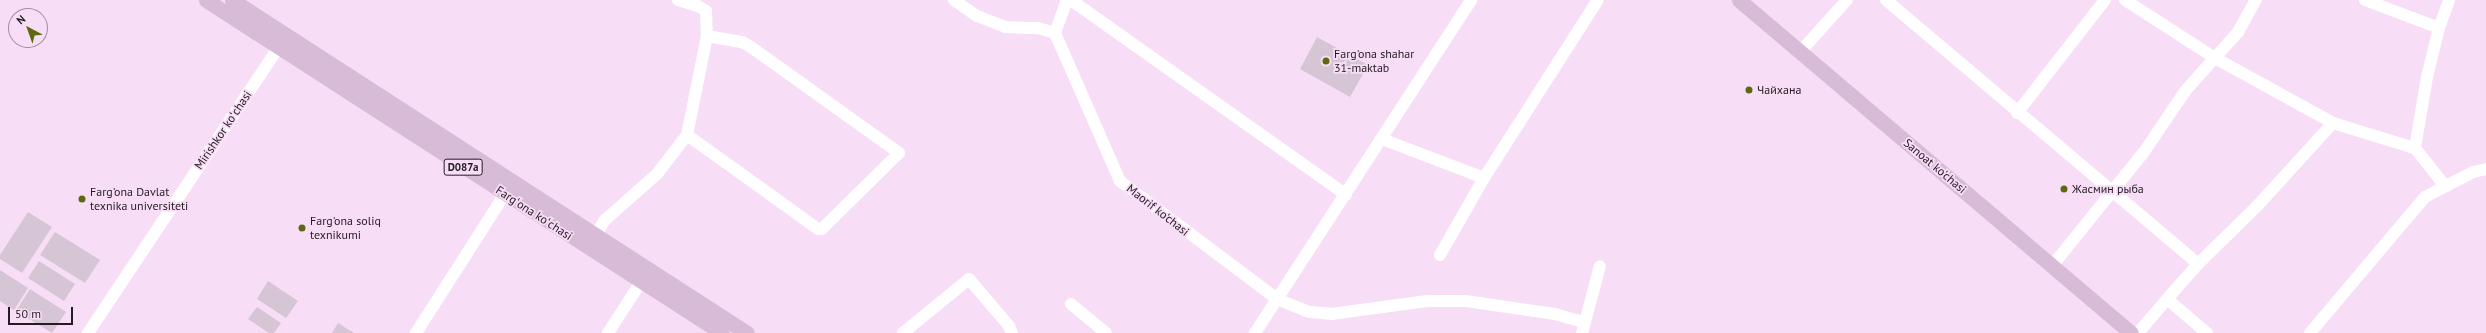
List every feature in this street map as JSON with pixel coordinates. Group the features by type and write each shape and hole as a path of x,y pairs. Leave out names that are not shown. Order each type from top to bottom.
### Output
{"main road":[{"name":"Fargʻona koʻchasi","path":"206,0 279,47 328,71 591,241 641,282 722,333"},
{"name":"Fargʻona koʻchasi","path":"232,0 328,71 505,194 591,241 747,333"},
{"name":"Sanoat ko'chasi","path":"1739,0 2132,333"}],"street":[{"path":"591,241 613,212 658,174 687,135 707,36 706,11 698,6 678,0"},
{"path":"954,0 977,16 1005,27 1038,28 1055,33 1067,0"},
{"path":"1071,0 1346,194"},
{"path":"1255,333 1471,0"},
{"path":"1440,255 1484,178 1598,0"},
{"path":"1800,52 1847,0"},
{"path":"1886,0 2017,113 2113,191 2198,264"},
{"path":"2017,113 2104,0"},
{"path":"2125,0 2215,58 2332,123 2415,148 2445,186"},
{"path":"2052,266 2144,152 2186,90 2238,32 2256,0"},
{"path":"2365,0 2439,28"},
{"path":"2415,148 2427,77 2439,28 2450,0"},
{"name":"Maorif ko'chasi","path":"1055,33 1120,181 1277,299 1310,312 1331,314 1427,301 1466,301 1555,314 1583,327"},
{"path":"687,135 818,229 822,229 899,153 751,47 734,40 707,36"},
{"name":"Mirishkor koʻchasi","path":"88,333 279,47"},
{"path":"2138,333 2198,264 2259,204 2332,123"},
{"path":"1382,139 1484,178"},
{"path":"2310,333 2425,197 2473,172 2486,170"},
{"path":"416,333 505,194"},
{"path":"1583,327 1600,266"},
{"path":"903,333 969,278 1009,326 1012,333"},
{"path":"608,333 641,282"},
{"path":"2167,299 2207,333"},
{"path":"1071,304 1106,333"}],"shaded area":[{"path":"1317,37 1368,65 1350,97 1300,69"},
{"path":"28,212 52,227 22,273 0,259 0,255"},
{"path":"55,232 100,260 85,283 40,255"},
{"path":"39,261 75,284 64,301 28,278"},
{"path":"0,270 28,288 14,310 0,301"},
{"path":"268,281 298,301 286,318 257,299"},
{"path":"30,289 66,312 52,333 16,311"},
{"path":"257,307 281,323 274,333 269,333 248,319"},
{"path":"338,323 354,333 332,333"}],"place":[{"name":"Farg'ona shahar 31-maktab","path":"1326,61"},
{"name":"Чайхана","path":"1749,90"},
{"name":"Жасмин рыба","path":"2064,189"},
{"name":"Farg'ona Davlat texnika universiteti","path":"82,199"},
{"name":"Farg'ona soliq texnikumi","path":"302,228"}]}
